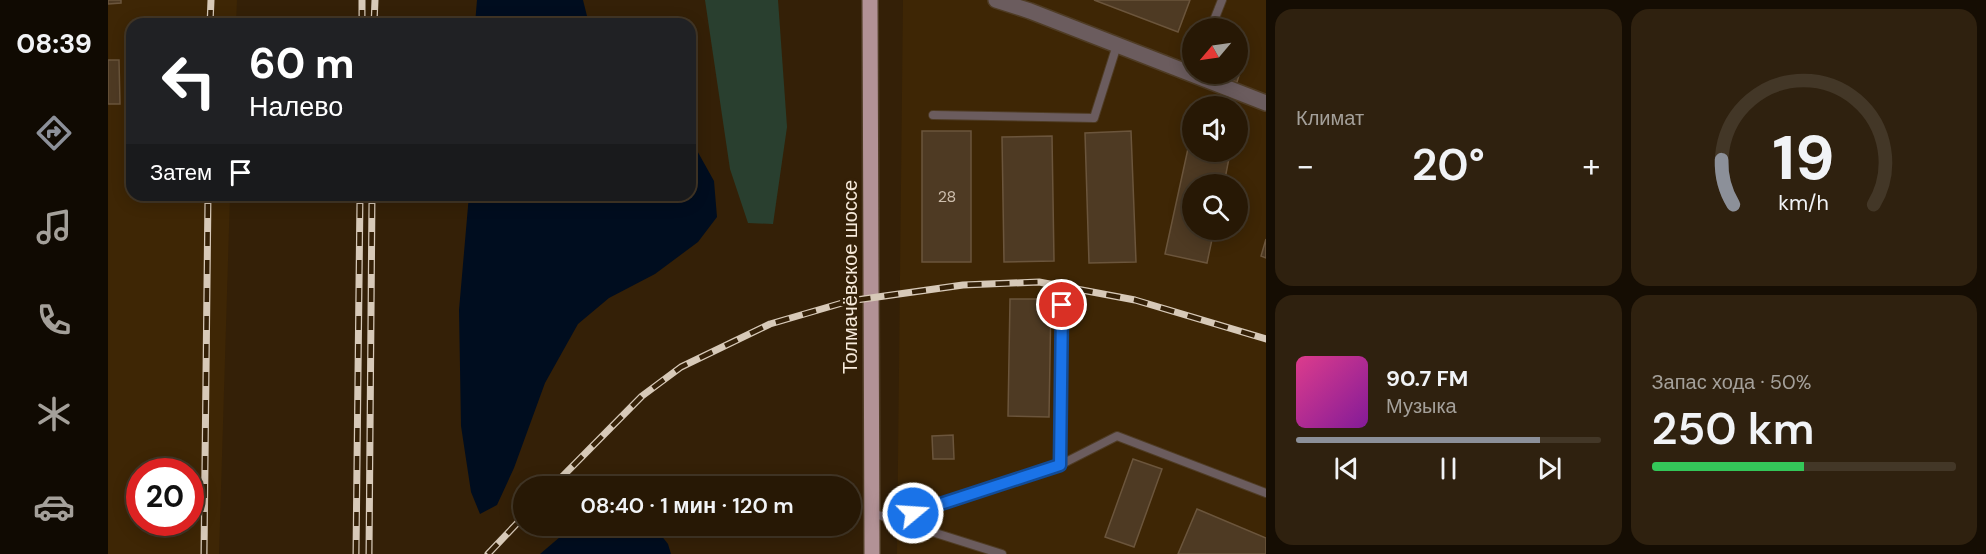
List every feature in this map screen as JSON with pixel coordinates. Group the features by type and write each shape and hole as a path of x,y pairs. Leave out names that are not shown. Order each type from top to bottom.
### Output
{"main road":[{"name":"Толмачёвское шоссе","path":"870,0 872,554"}],"street":[{"path":"996,0 1182,69"},
{"path":"1219,84 1266,103"}],"lane":[{"path":"1215,18 1222,0"},
{"path":"933,115 1094,118 1117,45"},
{"path":"1060,465 1062,305"},
{"path":"892,520 1060,465 1117,436 1266,493"},
{"path":"872,513 1002,554"}],"shaded area":[{"path":"108,0 237,0 236,18 126,18 126,201 230,201 219,554 108,554"},
{"path":"903,0 1266,0 1266,554 897,554"}],"green space":[{"path":"705,0 778,0 787,127 773,224 748,223 730,169"}],"water":[{"path":"477,0 583,0 588,18 476,18"},
{"path":"696,149 714,181 717,217 698,242 655,274 609,298 578,324 545,383 514,468 497,505 480,514 471,492 461,426 459,310 468,201 696,201"},
{"path":"561,536 662,536 668,544 671,554 540,554"}],"building":[{"path":"108,0 121,0 121,3 108,4"},
{"path":"1094,0 1190,0 1178,32"},
{"path":"108,60 119,60 120,104 108,104"},
{"path":"922,131 971,131 971,262 922,262"},
{"path":"1131,131 1136,262 1089,263 1085,133"},
{"path":"1052,136 1054,261 1004,262 1002,137"},
{"path":"1185,162 1228,162 1226,174 1182,174"},
{"path":"1182,176 1182,240 1212,240 1207,263 1165,254"},
{"path":"1266,239 1266,258 1261,256"},
{"path":"1010,299 1051,299 1049,417 1008,416"},
{"path":"953,435 954,459 933,459 932,436"},
{"path":"1133,459 1162,469 1134,547 1105,537"},
{"path":"1197,509 1266,538 1266,554 1178,554"}],"railway":[{"path":"210,18 211,0"},
{"path":"362,0 362,18"},
{"path":"374,18 375,0"},
{"path":"204,554 208,201"},
{"path":"356,554 360,201"},
{"path":"369,554 372,201"},
{"path":"563,476 642,396 681,367 770,324 849,301 963,285 1039,282 1135,300 1266,339"},
{"path":"488,554 513,528"}],"route":[{"path":"913,513 1060,465 1062,305"}]}
